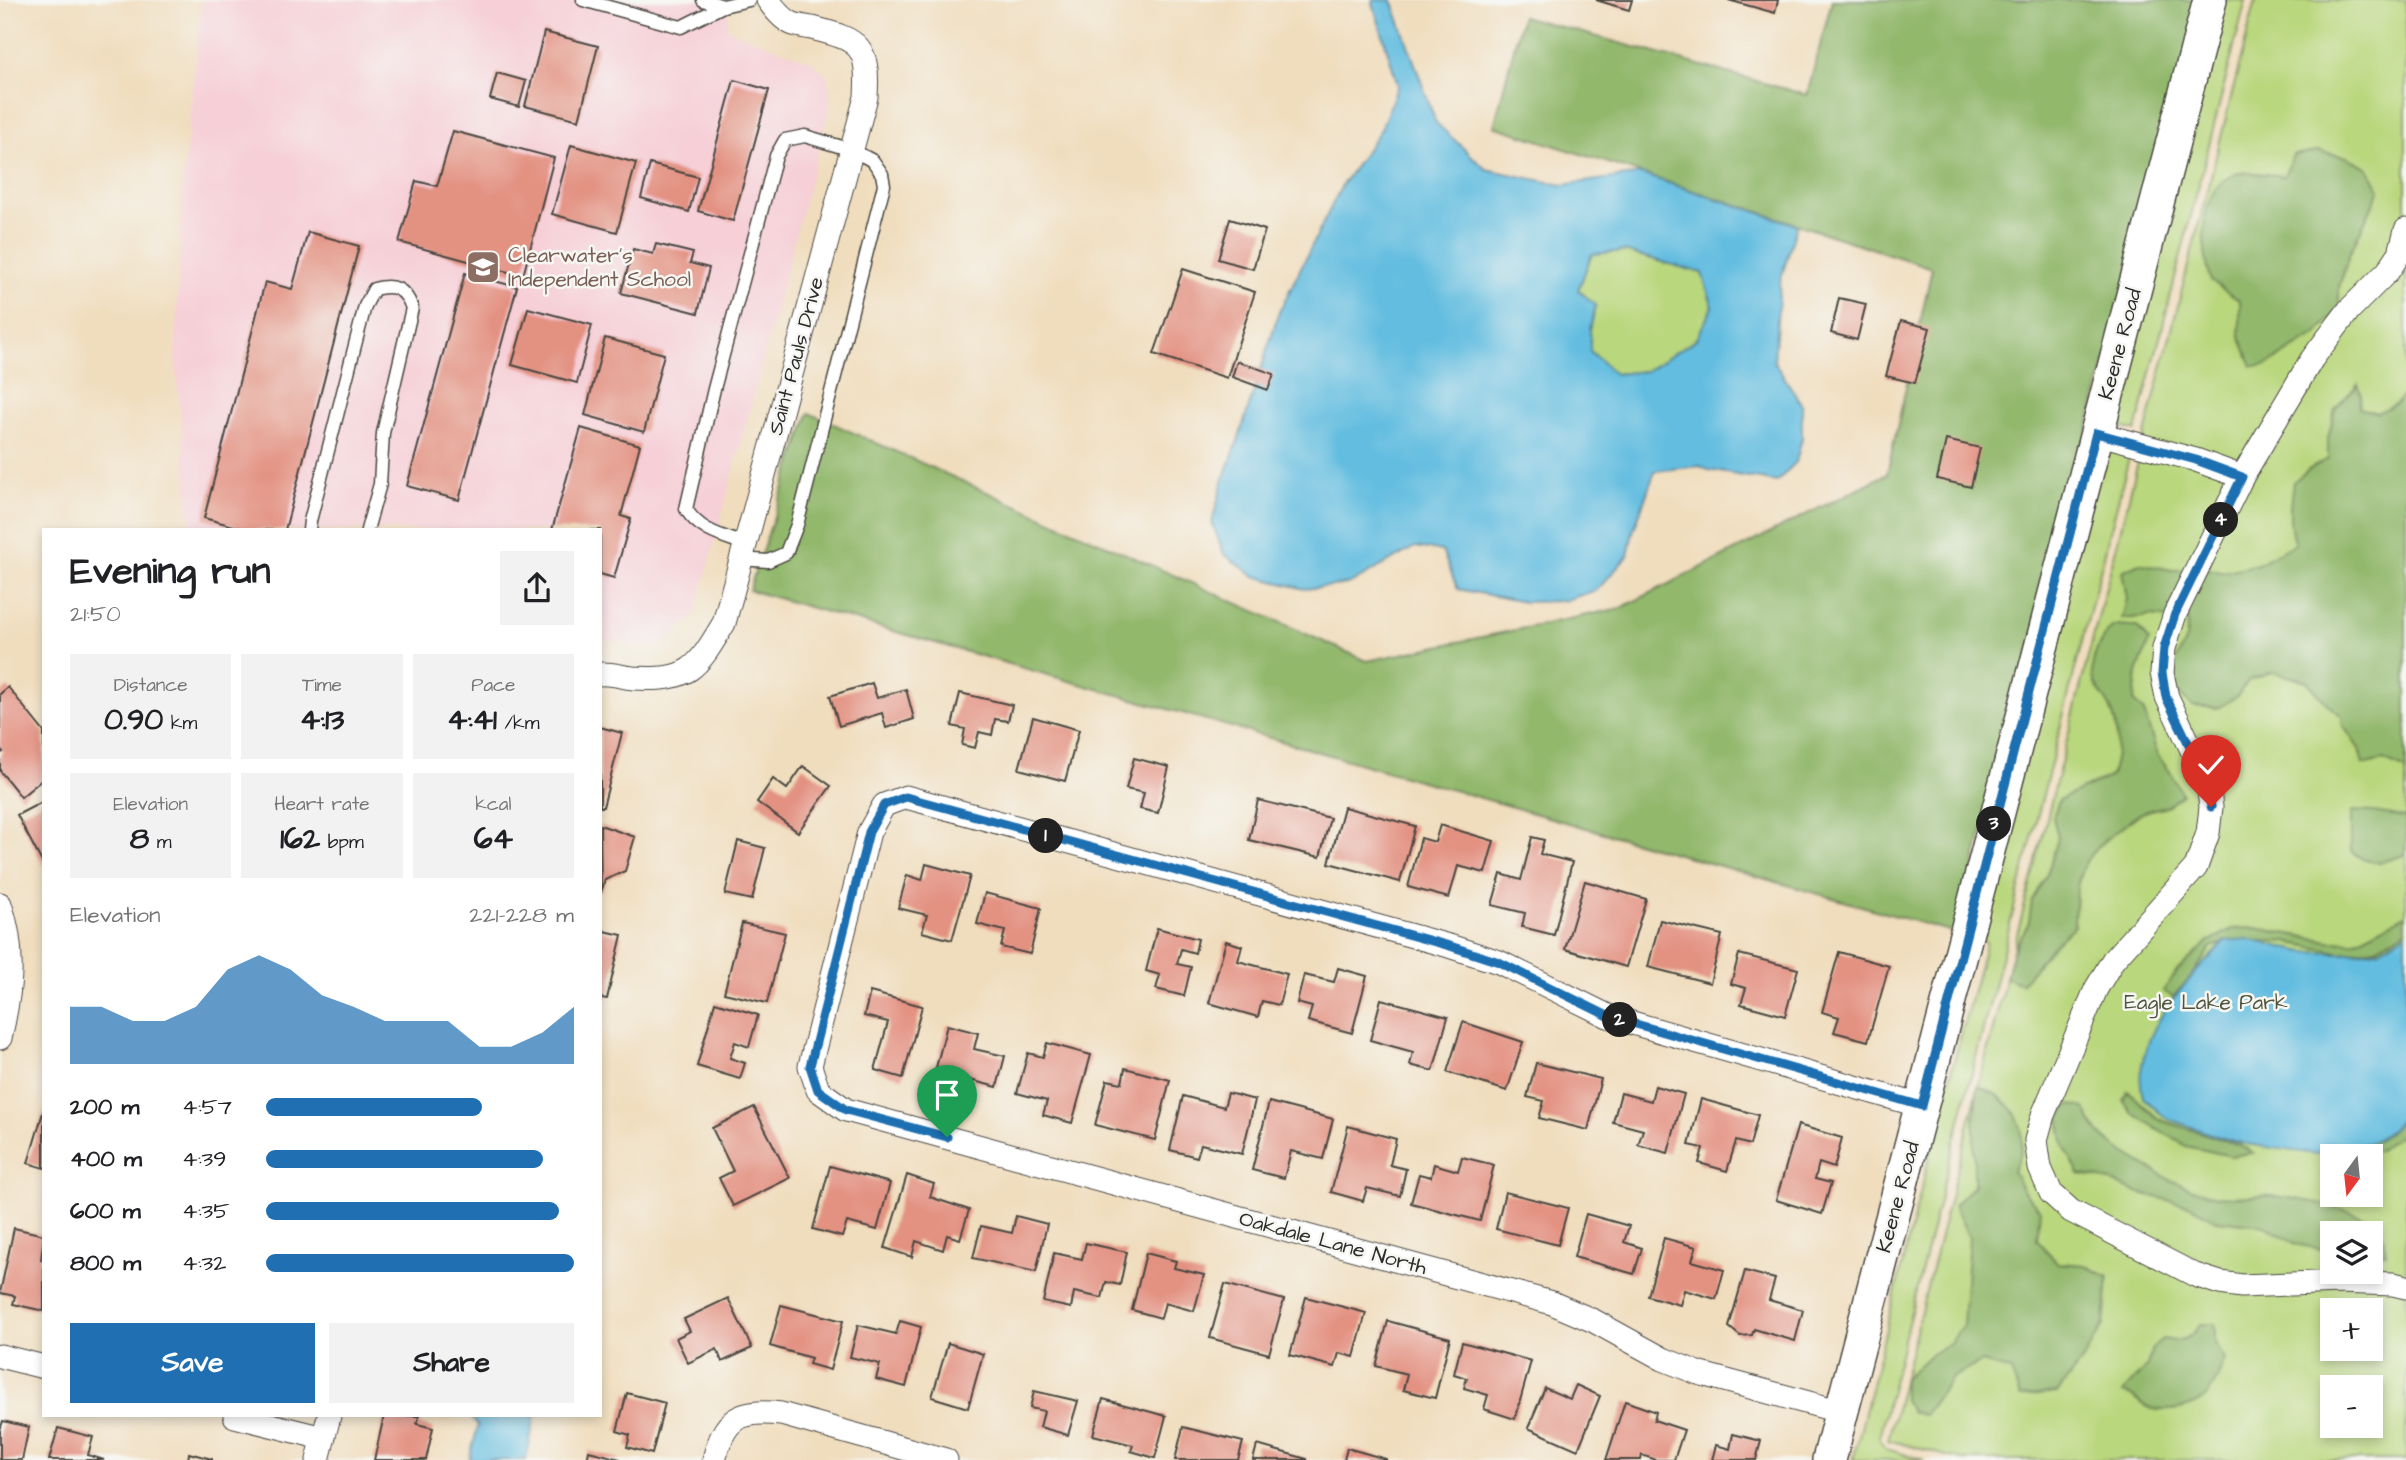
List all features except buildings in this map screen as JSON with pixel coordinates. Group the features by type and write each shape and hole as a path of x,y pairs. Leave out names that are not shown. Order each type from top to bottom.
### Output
{"main road":[{"name":"Keene Road","path":"1829,1460 2210,0"}],"street":[{"name":"Saint Pauls Drive","path":"602,674 661,680 684,674 703,658 724,623 866,97 868,68 860,49 846,37 791,23 768,0"},
{"path":"2406,230 2400,253 2388,271 2349,310 2312,359 2242,477 2175,614 2164,648 2162,673 2166,697 2208,784 2211,807 2208,833 2196,867 2113,960 2096,989 2043,1115 2036,1140 2039,1168 2051,1193 2071,1211 2195,1275 2242,1286 2369,1282 2406,1287"},
{"path":"2096,433 2196,460 2242,477"},
{"name":"Oakdale Lane North","path":"1842,1412 1698,1373 1662,1359 1594,1321 1552,1303 846,1110 818,1090 810,1066 869,832 884,805 906,797 1450,946 1499,962 1608,1016 1922,1106"},
{"path":"0,904 12,971 0,1038"},
{"path":"0,1356 42,1366"},
{"path":"713,1460 718,1441 727,1425 759,1412 781,1414 946,1460"},
{"path":"238,1417 320,1449 329,1417"}],"lane":[{"path":"583,0 681,27 723,6 749,0"},
{"path":"703,0 723,6"},
{"path":"805,136 852,150 873,161 884,185 797,525 786,553 768,561 743,552 692,520 686,509 714,389 776,156 785,140 805,136"},
{"path":"309,528 365,306 374,289 388,285 400,289 409,299 412,308 383,433 380,484 368,528"}],"shaded area":[{"name":"Clearwater's Independent School","path":"202,0 729,0 727,29 812,62 828,77 830,104 696,613 666,643 643,646 602,639 602,528 191,528 175,355 183,179"}],"green space":[{"path":"1832,0 2200,0 1956,933 749,590 809,413 1367,661 1621,608 1887,474 1932,268 1494,126 1522,16 1807,95"},
{"path":"2222,0 2246,0 2136,431 2109,424"},
{"name":"Eagle Lake Park","path":"2256,0 2406,0 2406,1460 1962,1460 1888,1440"},
{"path":"2318,151 2347,157 2367,167 2380,189 2349,255 2339,287 2339,309 2317,334 2267,365 2252,366 2240,336 2240,301 2211,281 2204,237 2207,207 2222,182 2235,174 2284,176 2293,155"},
{"path":"1624,251 1702,273 1713,307 1696,339 1646,371 1615,374 1590,351 1590,329 1596,306 1578,290 1592,254"},
{"path":"2358,384 2361,394 2359,408 2377,413 2397,403 2406,392 2406,770 2383,760 2363,765 2359,749 2342,724 2342,716 2329,706 2307,681 2273,672 2249,680 2237,696 2218,708 2192,706 2179,694 2174,683 2175,663 2186,639 2188,620 2151,616 2122,619 2127,599 2122,571 2139,563 2172,570 2209,569 2222,572 2258,564 2295,544 2290,521 2293,482 2328,459 2328,439 2335,409"},
{"path":"2103,447 2130,454 1879,1437 1886,1449 1924,1460 1853,1460 1986,942 1976,938"},
{"path":"2113,626 2137,627 2149,641 2137,673 2134,702 2144,712 2158,756 2182,794 2167,806 2138,815 2096,849 2078,881 2074,926 2050,949 2021,984 2006,977 2012,953 2029,922 2032,900 2052,859 2058,838 2053,817 2059,800 2111,776 2117,741 2115,724 2110,707 2095,684 2092,668 2099,645"},
{"path":"2351,811 2406,817 2406,854 2371,862 2351,851"},
{"path":"2406,915 2406,930 2376,948 2342,953 2286,942 2233,940 2211,947 2194,973 2173,997 2163,991 2178,970 2208,942 2232,929 2255,928 2329,941 2353,942"},
{"path":"1978,1086 2004,1101 2018,1120 2022,1131 2022,1144 2013,1171 2022,1189 2040,1210 2037,1239 2057,1263 2085,1265 2108,1277 2104,1325 2082,1361 2057,1393 2020,1397 2011,1371 1981,1362 1953,1377 1924,1415 1912,1412 1904,1400 1904,1379 1929,1356 1950,1343 1963,1325 1969,1238 1954,1205 1974,1185 1974,1119"},
{"path":"2128,1091 2160,1120 2240,1145 2253,1153 2231,1156 2186,1146 2132,1113 2123,1100"},
{"path":"2070,1104 2085,1108 2099,1132 2112,1145 2146,1166 2196,1190 2218,1196 2272,1196 2314,1202 2320,1203 2320,1208 2347,1210 2370,1221 2320,1221 2320,1249 2295,1244 2264,1225 2216,1220 2192,1206 2136,1192 2101,1178 2079,1174 2064,1146 2059,1118"},
{"path":"2406,1115 2402,1133 2384,1146 2384,1144 2369,1144 2380,1138"},
{"path":"2200,1324 2215,1324 2215,1343 2225,1359 2214,1385 2204,1398 2183,1408 2159,1410 2145,1406 2122,1393 2147,1366 2152,1348 2162,1339 2184,1339"}],"water":[{"path":"1372,0 1392,0 1436,123 1486,169 1562,185 1641,174 1797,225 1780,282 1774,361 1802,405 1802,438 1796,462 1777,482 1708,470 1700,466 1655,471 1633,532 1628,556 1597,590 1563,601 1524,602 1458,589 1442,551 1415,547 1350,584 1304,589 1254,576 1224,554 1212,523 1222,484 1279,312 1342,185 1381,129 1398,85","holes":["1624,251 1702,273 1713,307 1696,339 1646,371 1615,374 1590,351 1590,329 1596,305 1578,290 1592,254"]},
{"path":"2406,933 2406,1113 2392,1129 2371,1143 2320,1144 2320,1153 2315,1154 2246,1144 2166,1118 2143,1098 2140,1074 2152,1033 2172,1000 2225,941 2247,939 2304,952 2378,950"},
{"path":"471,1417 535,1417 526,1460 469,1460 478,1426"}],"place":[{"name":"Clearwater's Independent School","path":"483,267"}],"route":[{"path":"947,1137 846,1110 818,1090 810,1066 869,832 884,805 906,797 1450,946 1499,962 1608,1016 1922,1106 2096,433 2196,460 2242,477 2175,614 2164,648 2162,673 2166,697 2208,784 2211,807"}]}
